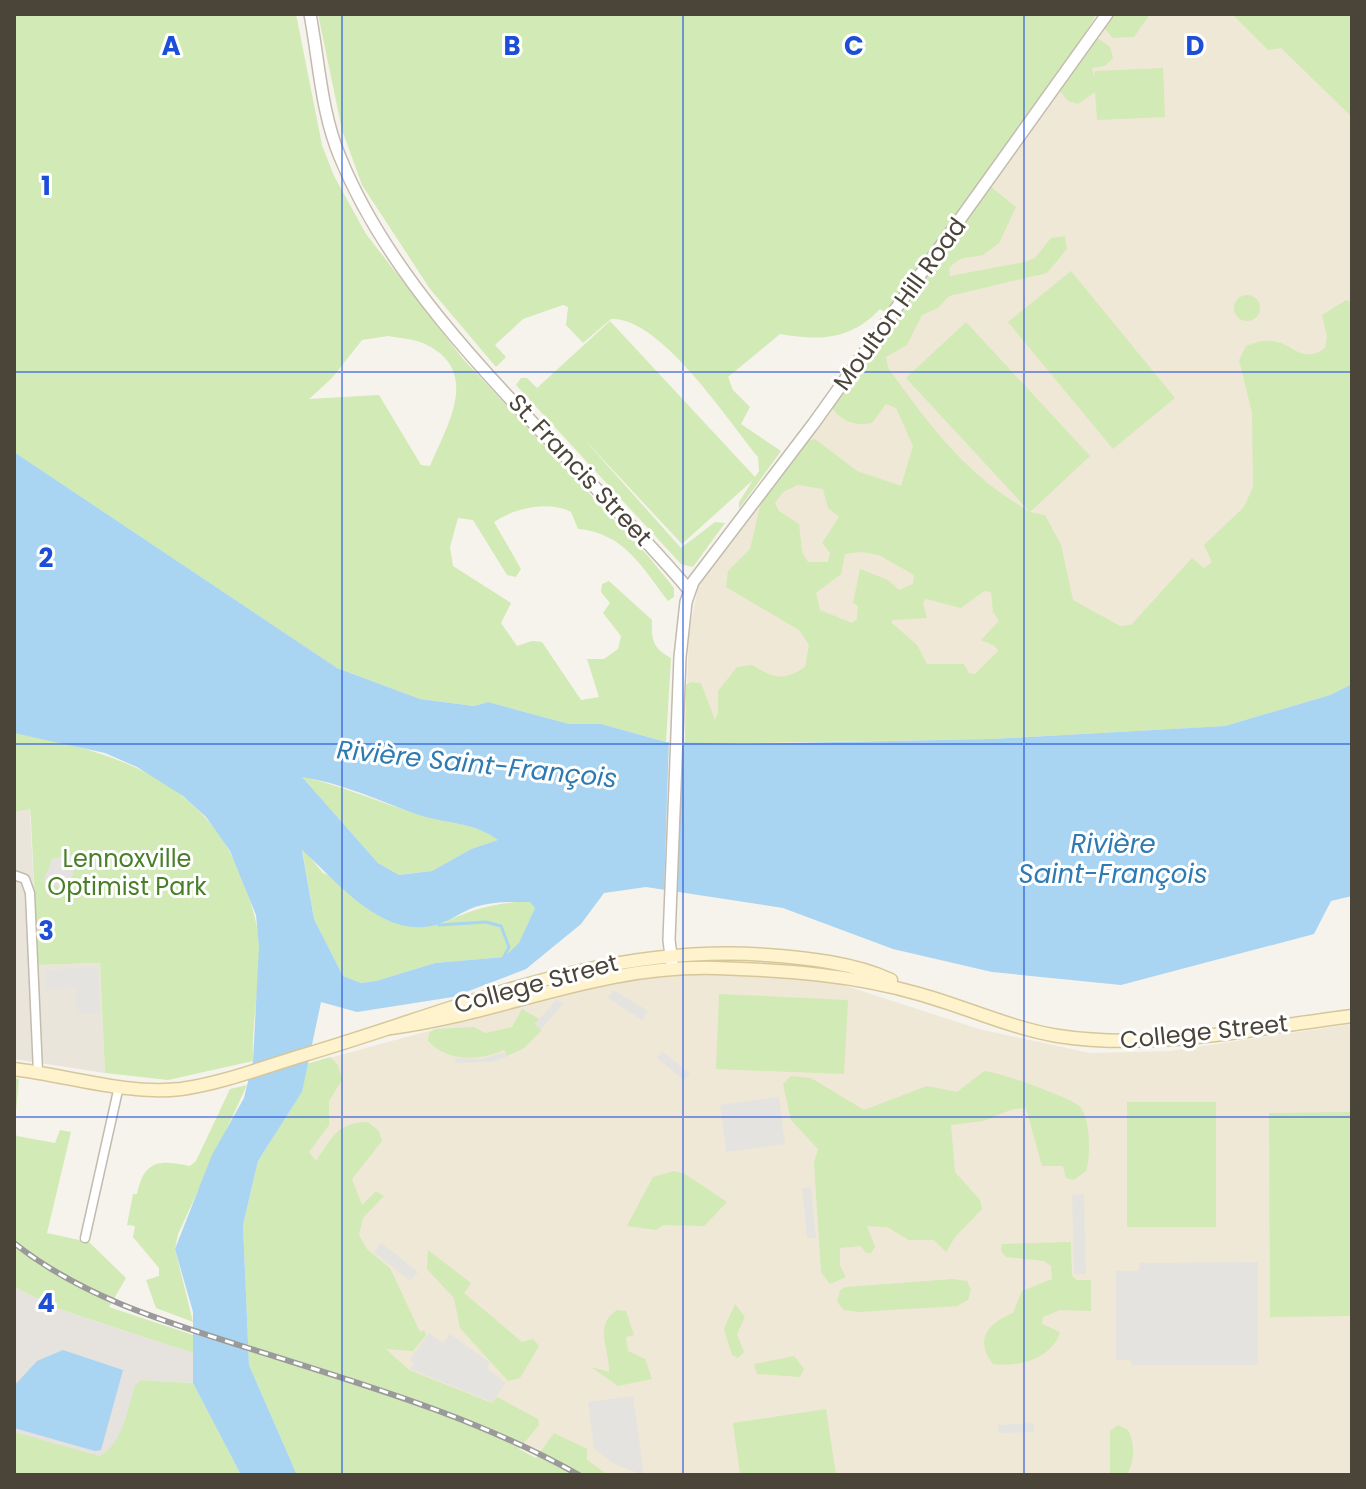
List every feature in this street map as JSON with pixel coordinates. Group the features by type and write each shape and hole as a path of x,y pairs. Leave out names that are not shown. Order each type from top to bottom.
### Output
{"main road":[{"name":"College Street","path":"119,1086 184,1088 324,1049 559,974 670,955 754,954 806,960 882,977 919,994 1036,1031 1112,1041 1166,1039 1352,1016"},
{"name":"College Street","path":"391,1028 427,1024 591,979 674,968 798,973 919,994"},
{"path":"14,1069 119,1086"}],"street":[{"name":"St. Francis Street","path":"310,14 329,126 339,156 388,245 458,338 689,590"},
{"name":"Moulton Hill Road","path":"689,590 893,314 1107,14"},
{"path":"674,968 670,955 676,728 681,639 689,590"},
{"path":"14,875 25,879 30,893 38,1072"},
{"path":"85,1238 119,1086"}],"shaded area":[{"path":"1114,14 1352,14 1352,684 992,739 685,744 689,632 698,587"},
{"path":"14,762 29,797 38,965 100,963 105,1073 14,1059"},
{"path":"67,854 75,856 77,863 68,889 43,882 52,859"},
{"path":"98,967 100,1013 77,1014 75,987 46,989 45,970"},
{"path":"699,974 762,974 840,984 979,1029 1090,1053 1170,1051 1352,1024 1352,1475 579,1475 491,1431 247,1332 307,1064 605,983"},
{"path":"613,990 648,1011 642,1020 608,998"},
{"path":"557,999 563,1004 541,1029 535,1024"},
{"path":"662,1051 690,1074 684,1080 657,1058"},
{"path":"504,1052 507,1057 492,1062 455,1063 456,1058 482,1059"},
{"path":"779,1097 785,1144 726,1152 720,1105"},
{"path":"811,1187 816,1238 807,1238 802,1188"},
{"path":"1084,1194 1086,1274 1074,1274 1072,1195"},
{"path":"381,1243 418,1272 410,1281 374,1252"},
{"path":"1258,1262 1258,1365 1132,1365 1131,1360 1116,1360 1116,1271 1139,1271 1139,1263"},
{"path":"14,1287 59,1309 193,1353 193,1383 142,1380 119,1475 14,1475"},
{"path":"429,1333 443,1343 450,1334 490,1363 487,1369 506,1383 492,1402 410,1369 414,1363 410,1359"},
{"path":"633,1396 644,1475 614,1464 594,1448 588,1402"},
{"path":"1034,1423 1034,1432 998,1433 998,1425"}],"green space":[{"path":"14,14 296,14 322,145 334,176 366,234 463,359 649,557 674,588 674,597 668,601 640,564 620,545 608,537 578,529 571,512 562,508 532,507 494,522 521,569 516,577 507,575 473,520 458,518 450,547 453,566 511,603 501,623 517,646 532,641 542,642 581,700 599,697 587,659 604,659 618,649 621,636 603,613 610,603 601,592 602,584 609,581 652,620 654,643 671,658 666,742 601,724 569,724 488,702 474,706 420,699 337,668 14,452","holes":["388,336 425,344 442,355 452,369 456,384 455,400 430,466 421,465 379,395 309,399 332,378 362,340"]},
{"path":"318,14 1097,14 1070,57 885,312 880,309 858,327 834,336 780,334 728,377 733,390 750,407 741,424 781,451 739,509 739,502 753,480 682,544 582,437 681,548 715,522 725,523 693,567 681,564 516,385 521,378 527,378 537,388 610,321 755,477 759,471 758,457 712,397 671,352 651,334 630,323 611,319 583,343 566,325 568,307 563,305 523,319 495,345 506,357 496,367 430,289 362,185 342,130"},
{"path":"1114,14 1150,14 1134,37 1113,38 1104,28"},
{"path":"1232,14 1352,14 1352,117 1281,48 1268,50"},
{"path":"1097,38 1110,47 1113,58 1105,66 1092,68 1094,77 1095,71 1163,68 1165,117 1097,120 1095,92 1078,104 1068,101 1059,90"},
{"path":"990,186 1016,207 999,243 983,255 958,261 949,268 950,276 1025,262 1035,258 1051,238 1065,236 1067,249 1047,273 949,296 938,308 922,315 907,345 886,357 888,368 950,447 986,482 1029,511 906,378 966,322 1090,456 1030,512 1045,515 1061,545 1073,600 1120,626 1131,625 1192,558 1204,568 1212,562 1204,545 1244,507 1253,487 1252,413 1239,360 1246,346 1273,341 1298,352 1315,353 1325,348 1327,336 1322,315 1346,300 1352,302 1352,684 1330,695 1225,726 992,739 685,744 686,685 701,683 715,720 718,691 737,667 752,665 766,673 784,676 805,667 809,645 799,630 726,587 728,571 750,549 761,502 807,441 815,439 857,471 901,486 913,446 896,408 886,404 872,423 860,424 845,420 832,408","holes":["798,485 823,489 828,508 839,517 822,543 830,553 828,562 808,562 802,552 799,524 779,511 775,503 783,492","861,552 879,555 914,575 913,584 899,590 888,580 860,569 853,603 858,606 857,619 852,623 820,610 816,593 841,574 845,554","984,591 991,592 993,612 999,621 981,640 995,646 998,651 975,674 969,673 964,664 927,664 917,645 892,623 892,620 927,618 923,602 926,599 961,608"]},
{"path":"1071,271 1175,398 1113,449 1008,322"},
{"path":"1247,295 1256,299 1260,308 1256,317 1247,321 1238,317 1234,308 1238,299"},
{"name":"Lennoxville Optimist Park","path":"14,733 87,750 153,776 182,796 207,820 229,850 252,908 259,945 253,1061 168,1080 105,1073 100,963 38,965 30,809 14,812"},
{"path":"301,776 418,814 469,826 499,840 471,849 432,871 399,875 378,863"},
{"path":"302,848 323,873 439,925 494,905 530,901 535,908 519,944 504,957 435,963 361,983 343,976 314,919"},
{"path":"719,994 848,1000 844,1074 716,1069"},
{"path":"522,1009 539,1019 535,1024 542,1030 524,1048 507,1056 504,1050 464,1058 445,1053 428,1041 429,1033 435,1029 474,1027 485,1033 512,1027"},
{"path":"330,1057 338,1065 342,1080 329,1101 329,1125 309,1152 316,1161 331,1138 349,1125 368,1122 379,1131 382,1141 352,1179 362,1205 376,1191 384,1196 363,1218 359,1235 367,1249 390,1268 420,1332 424,1330 426,1335 413,1351 386,1349 409,1370 492,1403 497,1397 538,1419 539,1425 519,1449 536,1458 554,1433 587,1449 587,1460 608,1475 297,1475 249,1365 243,1225 258,1161 302,1092 307,1064"},
{"path":"984,1071 1032,1085 1078,1105 1088,1127 1086,1171 1074,1180 1066,1178 1063,1166 1042,1166 1026,1108 1013,1109 983,1121 951,1125 955,1172 980,1200 982,1209 955,1237 946,1252 934,1240 909,1240 887,1227 867,1226 875,1247 871,1253 866,1253 861,1246 840,1248 840,1266 846,1277 830,1284 821,1272 814,1163 818,1149 791,1120 783,1084 791,1076 811,1078 864,1110 927,1086 957,1092"},
{"path":"14,1078 19,1079 14,1132"},
{"path":"247,1085 178,1234 175,1249 193,1322 156,1308 146,1280 159,1276 159,1268 133,1237 135,1226 127,1225 133,1194 137,1194 144,1175 154,1165 169,1163 190,1166 196,1161 230,1089"},
{"path":"1127,1102 1216,1102 1216,1227 1127,1227"},
{"path":"1352,1112 1352,1316 1270,1317 1269,1113"},
{"path":"60,1130 71,1132 47,1233 89,1242 126,1278 109,1307 193,1335 193,1353 59,1309 14,1287 14,1132 17,1136 55,1143"},
{"path":"674,1171 685,1174 727,1202 704,1226 663,1225 656,1230 627,1226 653,1177"},
{"path":"1071,1242 1072,1276 1077,1280 1091,1280 1091,1311 1060,1310 1043,1317 1042,1324 1060,1332 1050,1349 1024,1362 993,1364 985,1347 986,1333 1013,1313 1022,1291 1052,1279 1051,1266 1044,1261 1006,1257 1001,1251 1002,1244"},
{"path":"428,1250 471,1283 464,1293 522,1342 533,1339 539,1346 520,1378 508,1381 460,1328 454,1298 427,1269"},
{"path":"953,1279 967,1281 971,1290 968,1300 957,1306 858,1312 844,1310 837,1302 840,1290 846,1287"},
{"path":"735,1304 745,1317 737,1334 744,1352 738,1358 732,1355 724,1329"},
{"path":"617,1310 626,1311 634,1335 626,1337 628,1351 645,1359 652,1379 618,1386 591,1367 609,1372 604,1330 610,1316"},
{"path":"794,1356 804,1369 800,1377 757,1374 754,1364"},
{"path":"141,1380 193,1383 241,1475 14,1475 14,1432 99,1456 107,1451 119,1435 135,1386"},
{"path":"826,1409 836,1475 740,1475 733,1423"},
{"path":"1118,1425 1128,1430 1132,1441 1132,1459 1126,1475 1110,1473 1110,1431"}],"water":[{"name":"Rivière Saint-François","path":"14,452 337,668 420,699 474,706 488,702 569,724 601,724 666,742 743,744 992,739 1225,726 1330,695 1352,684 1352,896 1331,901 1314,934 1121,985 992,972 893,949 783,908 646,887 604,893 581,924 526,969 453,997 357,1012 321,1002 302,1092 258,1161 243,1225 249,1365 297,1475 241,1475 193,1383 193,1312 175,1249 212,1155 244,1098 253,1061 259,947 256,915 230,851 206,817 183,796 137,767 105,753 14,733","holes":["302,777 345,788 416,814 468,826 498,840 471,849 432,871 399,875 378,863","302,850 364,906 382,918 401,925 421,927 442,923 471,909 495,903 530,902 535,908 519,943 504,957 435,963 361,983 343,976 314,919"]},
{"path":"63,1350 123,1370 101,1450 95,1451 14,1428 14,1386 37,1361"}],"pier":[{"path":"669,738 681,739 676,895 664,893"}],"waterway":[{"path":"439,925 486,922 501,926 509,947 504,957"}],"railway":[{"path":"14,1243 67,1278 124,1306 415,1402 499,1435 579,1475"}]}
